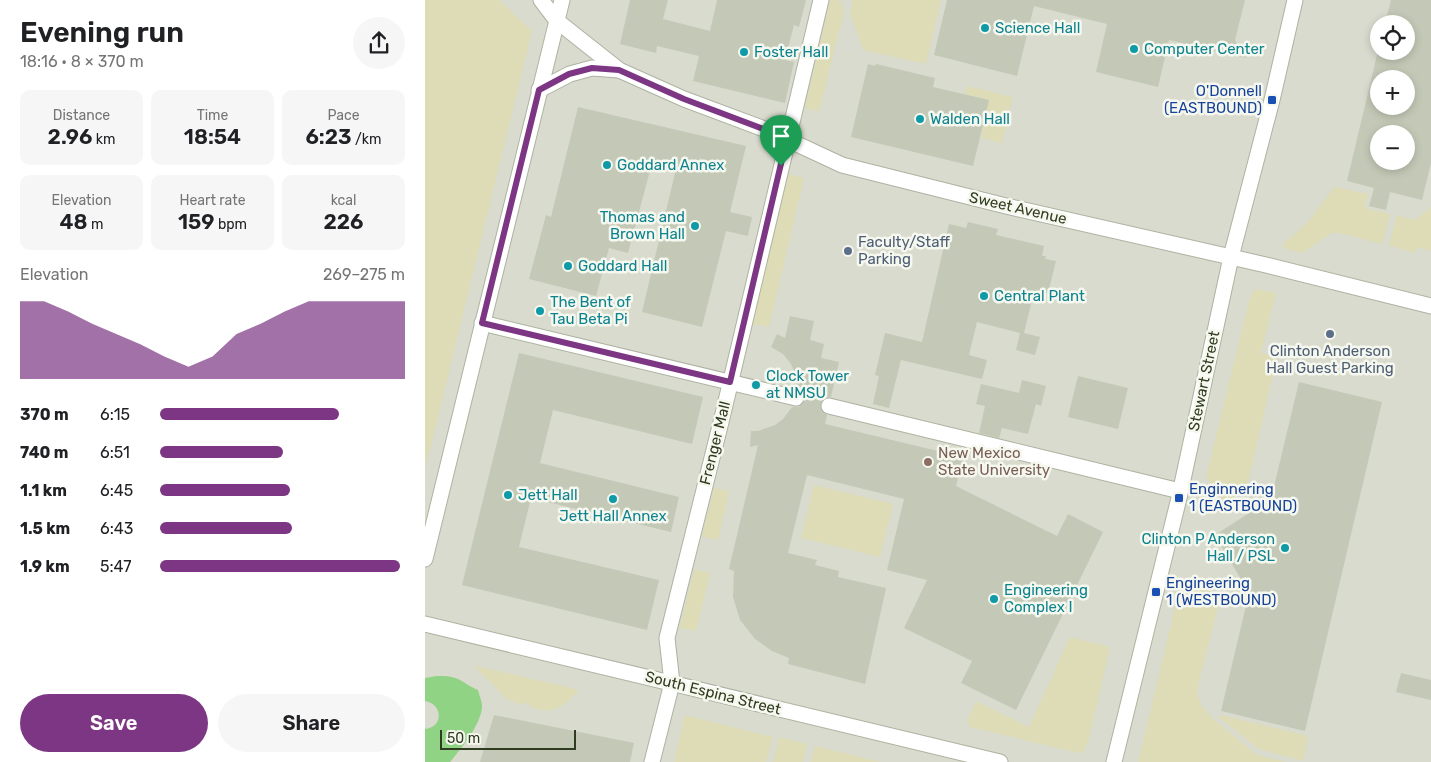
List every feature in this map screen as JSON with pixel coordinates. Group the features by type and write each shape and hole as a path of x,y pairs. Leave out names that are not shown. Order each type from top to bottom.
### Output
{"street":[{"name":"Sweet Avenue","path":"541,0 557,21 619,70 684,99 787,138 843,165 1006,206 1231,257 1431,306"},
{"path":"425,559 562,0"},
{"name":"Frenger Mall","path":"672,683 667,638 722,418 821,0"},
{"name":"Stewart Street","path":"1114,762 1180,490 1231,257 1272,100 1295,0"},
{"name":"Sweet Avenue","path":"539,90 569,74 592,68 619,70"},
{"path":"482,323 796,398"},
{"path":"829,406 1180,490"},
{"name":"South Espina Street","path":"425,624 1000,762"},
{"path":"652,762 672,683"}],"shaded area":[{"name":"New Mexico State University","path":"425,0 1431,0 1431,762 425,762"},
{"path":"425,0 499,0 532,31 425,470"},
{"path":"830,0 840,0 844,11 819,112 805,108"},
{"path":"853,0 941,0 926,64 863,50 850,13"},
{"path":"967,86 1013,97 1002,143 981,138 989,100 965,94"},
{"path":"788,174 804,178 769,327 752,325"},
{"path":"1336,187 1368,194 1365,208 1390,214 1382,244 1339,233 1332,233 1302,253 1283,248 1283,244 1308,222"},
{"path":"1431,207 1431,251 1417,247 1415,253 1389,245 1397,215 1416,220"},
{"path":"1257,289 1276,293 1261,353 1277,357 1246,491 1225,501 1206,477 1248,305 1251,294"},
{"path":"814,485 893,504 880,557 801,538"},
{"path":"714,488 729,491 718,540 702,537"},
{"path":"694,569 710,573 696,631 680,628"},
{"path":"1201,576 1217,600 1218,607 1198,685 1198,696 1201,705 1213,719 1257,755 1286,762 1138,762 1179,591"},
{"path":"1070,637 1110,647 1088,742 1084,751 1078,753 970,727 967,721 976,701 1029,727"},
{"path":"477,666 576,689 578,692 561,706 551,710 530,707 530,704 525,702 524,705 508,700 477,669"},
{"path":"437,676 455,678 478,690 482,704 479,720 475,728 450,762 425,762 425,729 436,724 439,715 435,706 425,701 425,678"},
{"path":"685,715 773,737 766,762 674,762"},
{"path":"1221,715 1308,736 1303,761 1259,749 1218,717"},
{"path":"779,737 807,744 803,762 773,762"},
{"path":"815,746 881,762 811,762"}],"building":[{"name":"Foster Hall","path":"630,0 668,0 663,19 710,31 717,0 806,0 799,27 794,25 785,60 794,62 785,103 693,81 699,56 657,46 656,53 620,44"},
{"name":"Computer Center","path":"947,0 1245,0 1235,40 1246,58 1169,40 1158,87 1096,72 1107,24 1034,6 1017,76 934,55"},
{"path":"1391,0 1431,0 1431,163 1422,200 1390,192 1386,210 1369,206 1374,188 1347,181 1370,85 1370,115 1415,115 1415,70 1373,70 1376,60 1415,60 1415,15 1387,15"},
{"name":"Walden Hall","path":"868,64 875,66 876,64 935,78 933,87 989,100 973,166 851,137"},
{"path":"578,107 746,146 730,212 752,217 748,236 726,231 702,327 642,312 675,173 651,167 628,253 609,248 596,296 529,279 546,215 551,217"},
{"name":"Central Plant","path":"968,222 998,229 996,235 1044,246 1042,256 1046,256 1045,259 1056,261 1048,293 1038,290 1035,301 1032,300 1024,333 1040,337 1035,355 1016,350 1020,333 977,322 969,355 987,360 982,379 901,360 889,408 873,404 879,376 875,375 885,333 922,342 949,224 966,228"},
{"path":"790,316 814,321 810,340 824,344 821,358 839,362 831,397 826,397 820,403 820,409 827,415 825,424 963,457 956,486 1057,536 1068,514 1103,532 1016,710 961,683 972,661 904,628 927,580 887,570 904,499 807,475 788,553 817,560 815,565 839,571 838,577 886,588 865,684 788,664 789,658 772,651 755,639 740,620 733,597 734,571 729,569 758,445 750,447 751,431 758,431 775,425 783,419 792,407 799,407 805,400 803,392 797,389 796,375 791,364 783,354 771,347 777,334 785,338"},
{"name":"Jett Hall","path":"519,353 703,397 692,444 553,410 540,463 679,497 671,532 531,498 519,547 659,580 647,630 462,585"},
{"path":"1078,376 1128,388 1118,429 1068,417"},
{"path":"1022,380 1046,386 1041,406 1036,404 1028,434 1002,428 999,438 979,433 985,406 976,404 981,384 1019,393"},
{"name":"Clinton P Anderson Hall / PSL","path":"1299,382 1382,402 1305,731 1221,711 1249,593 1215,535 1271,499"},
{"path":"1401,673 1431,680 1431,700 1396,692"},
{"path":"494,715 634,743 630,762 480,762"}],"tunnel":[{"path":"796,398 829,406"}],"place":[{"name":"Science Hall","path":"985,28"},
{"name":"Computer Center","path":"1134,49"},
{"name":"Foster Hall","path":"744,52"},
{"name":"O'Donnell (EASTBOUND)","path":"1272,100"},
{"name":"Walden Hall","path":"920,119"},
{"name":"Goddard Annex","path":"607,165"},
{"name":"Thomas and Brown Hall","path":"695,226"},
{"name":"Faculty/Staff Parking","path":"848,251"},
{"name":"Goddard Hall","path":"568,266"},
{"name":"Central Plant","path":"984,296"},
{"name":"The Bent of Tau Beta Pi","path":"540,311"},
{"name":"Clinton Anderson Hall Guest Parking","path":"1330,334"},
{"name":"Clock Tower at NMSU","path":"756,385"},
{"name":"New Mexico State University","path":"928,462"},
{"name":"Jett Hall","path":"508,495"},
{"name":"Enginnering 1 (EASTBOUND)","path":"1179,498"},
{"name":"Jett Hall Annex","path":"613,499"},
{"name":"Clinton P Anderson Hall / PSL","path":"1285,548"},
{"name":"Engineering 1 (WESTBOUND)","path":"1156,592"},
{"name":"Engineering Complex I","path":"994,599"}],"route":[{"path":"592,68 619,70 684,99 787,138 781,166 730,382 482,323 539,90 569,74 592,68"}]}
